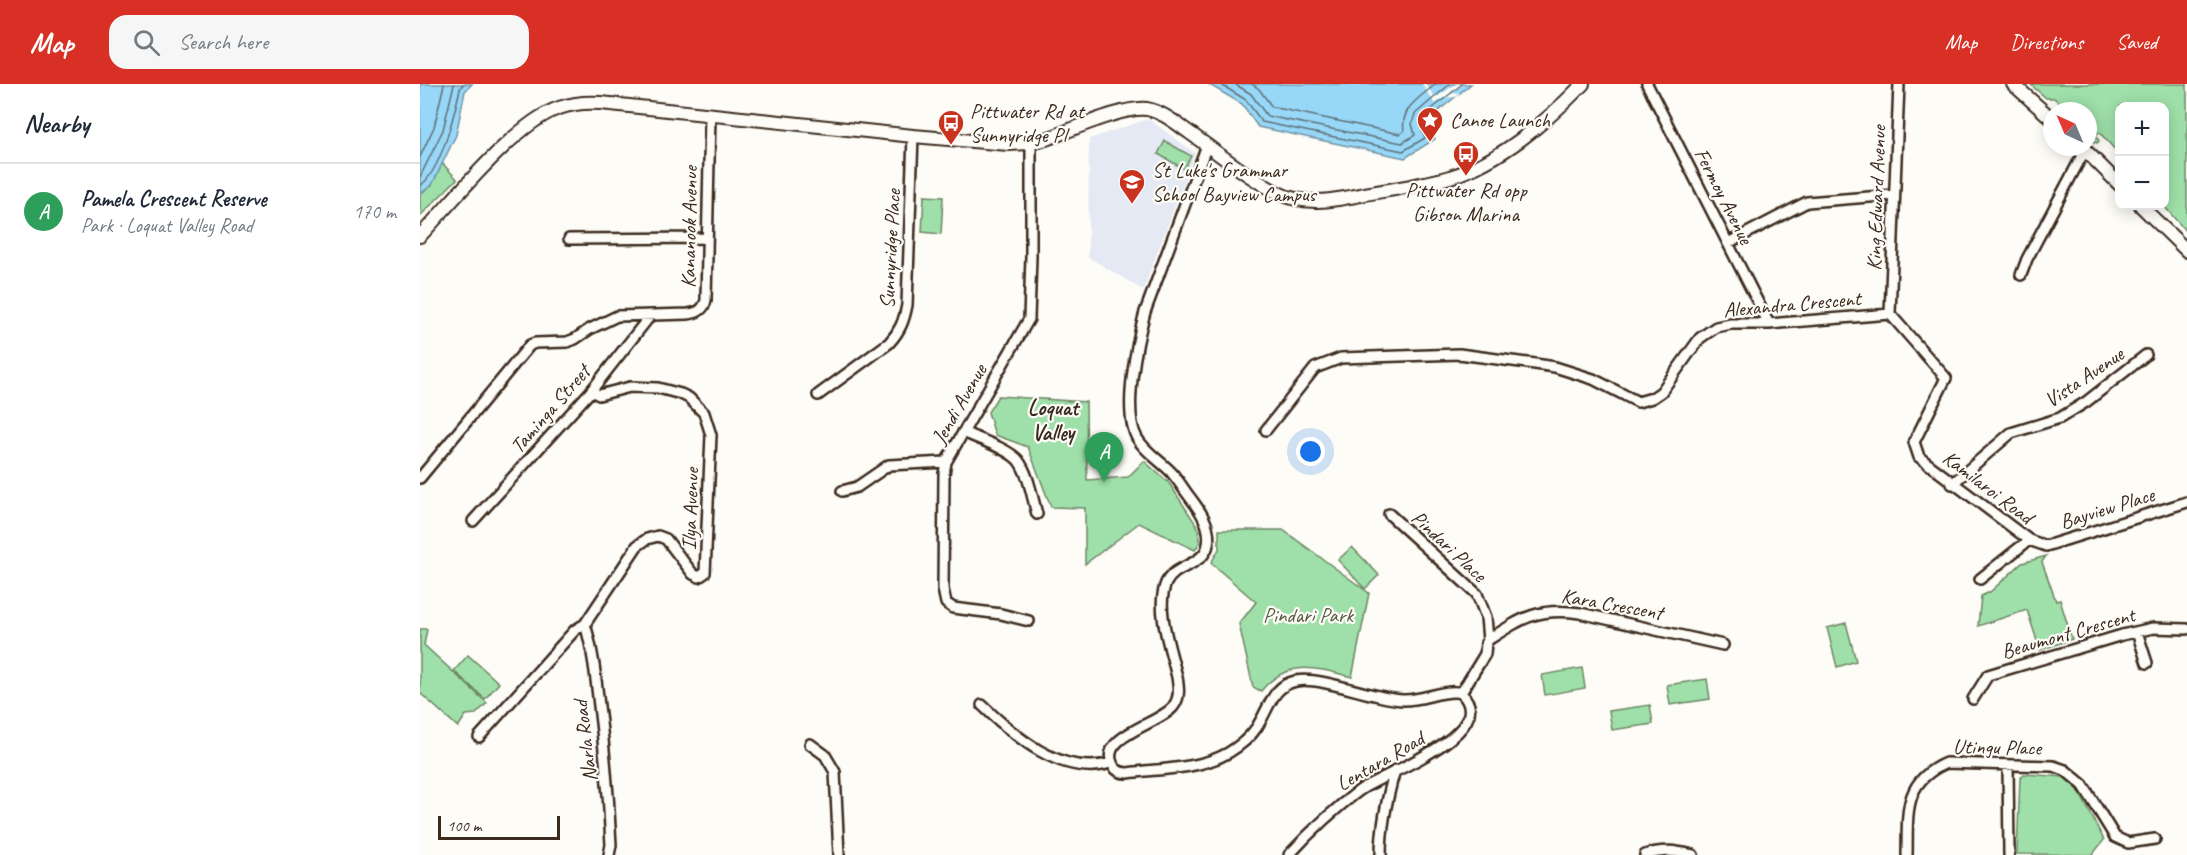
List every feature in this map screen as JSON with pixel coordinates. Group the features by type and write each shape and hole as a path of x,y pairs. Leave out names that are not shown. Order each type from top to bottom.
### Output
{"main road":[{"path":"420,236 514,137 540,118 559,108 578,103 601,103 1008,144 1030,143 1119,113 1145,109 1162,115 1258,181 1288,197 1312,202 1428,183 1468,170 1500,153 1533,130 1583,84"},
{"path":"2013,84 2043,111"},
{"path":"2091,156 2115,180"},
{"path":"2145,210 2187,251"}],"street":[{"name":"Fermoy Avenue","path":"1647,84 1769,324"},
{"name":"King Edward Avenue","path":"1890,314 1899,84"},
{"name":"Kananook Avenue","path":"420,478 530,345 567,342 617,316 693,313 704,307 710,115"},
{"name":"Sunnyridge Place","path":"818,395 889,343 904,322 908,305 913,136"},
{"name":"Jendi Avenue","path":"1029,621 1001,614 953,608 946,603 943,589 946,462 1029,319 1030,143"},
{"path":"1207,145 1144,312 1130,406 1136,437 1178,481 1206,522 1209,543 1198,561 1172,574 1165,586 1164,620 1179,690 1176,702 1163,716 1114,744 1110,754 1112,763 1116,770 1128,773 1204,763 1220,757 1238,747 1253,732 1276,693 1285,685 1296,681 1312,681 1405,701 1434,697 1449,691 1461,693 1485,654 1488,640"},
{"path":"2021,275 2079,156"},
{"path":"1728,243 1807,202 1894,195"},
{"path":"569,239 707,238"},
{"name":"Alexandra Crescent","path":"1266,430 1315,368 1341,358 1459,354 1535,364 1555,367 1593,379 1638,402 1652,398 1661,392 1700,338 1716,327 1731,324 1769,324 1890,314"},
{"name":"Kamilaroi Road","path":"1890,314 1946,378 1914,442 1919,458 2029,540"},
{"name":"Taminga Street","path":"473,521 591,391 650,316"},
{"name":"Vista Avenue","path":"1952,484 2011,433 2060,418 2086,402 2146,355"},
{"name":"Ilya Avenue","path":"479,737 574,630 585,624 637,546 647,538 658,536 666,539 693,574 699,577 706,564 710,428 704,413 695,403 681,394 658,388 630,387 599,395 591,391"},
{"path":"963,432 1017,460 1025,473 1037,514"},
{"path":"842,491 857,487 889,465 946,462"},
{"name":"Bayview Place","path":"2029,540 2046,546 2187,502"},
{"name":"Pindari Place","path":"1389,514 1477,594 1486,617 1488,640"},
{"path":"1980,579 2029,540"},
{"name":"Kara Crescent","path":"1488,640 1517,621 1538,613 1561,610 1723,645"},
{"name":"Narla Road","path":"585,624 589,633 608,777 611,845 609,855"},
{"name":"Beaumont Crescent","path":"1973,699 1988,675 2153,628 2187,629"},
{"path":"2136,632 2147,663"},
{"name":"Lentara Road","path":"1289,855 1329,814 1363,789 1436,750 1464,726 1471,710 1468,700 1461,693"},
{"path":"982,705 1004,725 1045,755 1082,765 1112,763"},
{"path":"810,744 825,754 835,772 839,855"},
{"name":"Utingu Place","path":"1907,855 1908,802 1916,784 1932,769 1946,763 2053,766 2065,770 2083,785 2115,837 2128,843 2155,839"},
{"path":"2008,765 2009,855"},
{"path":"1381,855 1386,802 1395,771"},
{"path":"1645,855 1673,850 1693,855"}],"shaded area":[{"name":"St Luke's Grammar School Bayview Campus","path":"1148,119 1195,153 1143,290 1088,257 1089,139"}],"green space":[{"path":"2030,84 2187,84 2187,233 2167,210 2169,102 2115,102 2115,150 2100,133 2097,133 2097,102 2059,102 2054,98 2046,98"},
{"path":"1165,141 1191,156 1184,169 1158,154"},
{"path":"442,163 457,179 420,216 420,194 432,185"},
{"path":"924,196 943,197 941,234 922,232"},
{"path":"998,396 1086,402 1087,480 1128,477 1144,461 1169,483 1199,529 1200,542 1195,550 1139,523 1085,564 1085,508 1051,507 1028,447 995,435 988,412"},
{"name":"Pindari Park","path":"1219,530 1283,530 1369,593 1352,677 1303,668 1282,674 1261,691 1253,687 1239,624 1256,602 1211,563 1219,549"},
{"path":"1352,547 1379,575 1365,589 1338,560"},
{"path":"2046,556 2042,562 2056,601 2060,600 2072,639 2040,650 2027,610 1978,626 1981,596 1990,592 2022,563"},
{"path":"1846,623 1856,661 1837,667 1827,628"},
{"path":"420,629 427,629 424,645 487,703 476,714 466,715 458,727 420,693"},
{"path":"468,655 499,683 485,699 454,671"},
{"path":"1582,668 1585,688 1545,695 1542,675"},
{"path":"1707,679 1710,699 1670,705 1667,685"},
{"path":"1650,705 1653,724 1612,730 1609,711"},
{"path":"2024,774 2064,777 2078,790 2104,840 2092,855 2017,854 2020,778"}],"water":[{"path":"420,84 472,84 465,91 456,135 432,185 420,194"},
{"path":"1208,84 1471,84 1425,122 1435,139 1405,158 1258,127 1242,104"}],"pier":[{"path":"1422,84 1426,84 1435,98 1456,84 1464,84 1450,94 1460,93 1456,97 1443,98 1435,104"}],"place":[{"name":"Canoe Launch","path":"1430,143"},
{"name":"Pittwater Rd at Sunnyridge Pl","path":"951,146"},
{"name":"Pittwater Rd opp Gibson Marina","path":"1466,177"},
{"name":"St Luke's Grammar School Bayview Campus","path":"1132,205"},
{"name":"Pamela Crescent Reserve","path":"1104,482"}],"district":[{"name":"Loquat Valley","path":"1053,420"}]}
